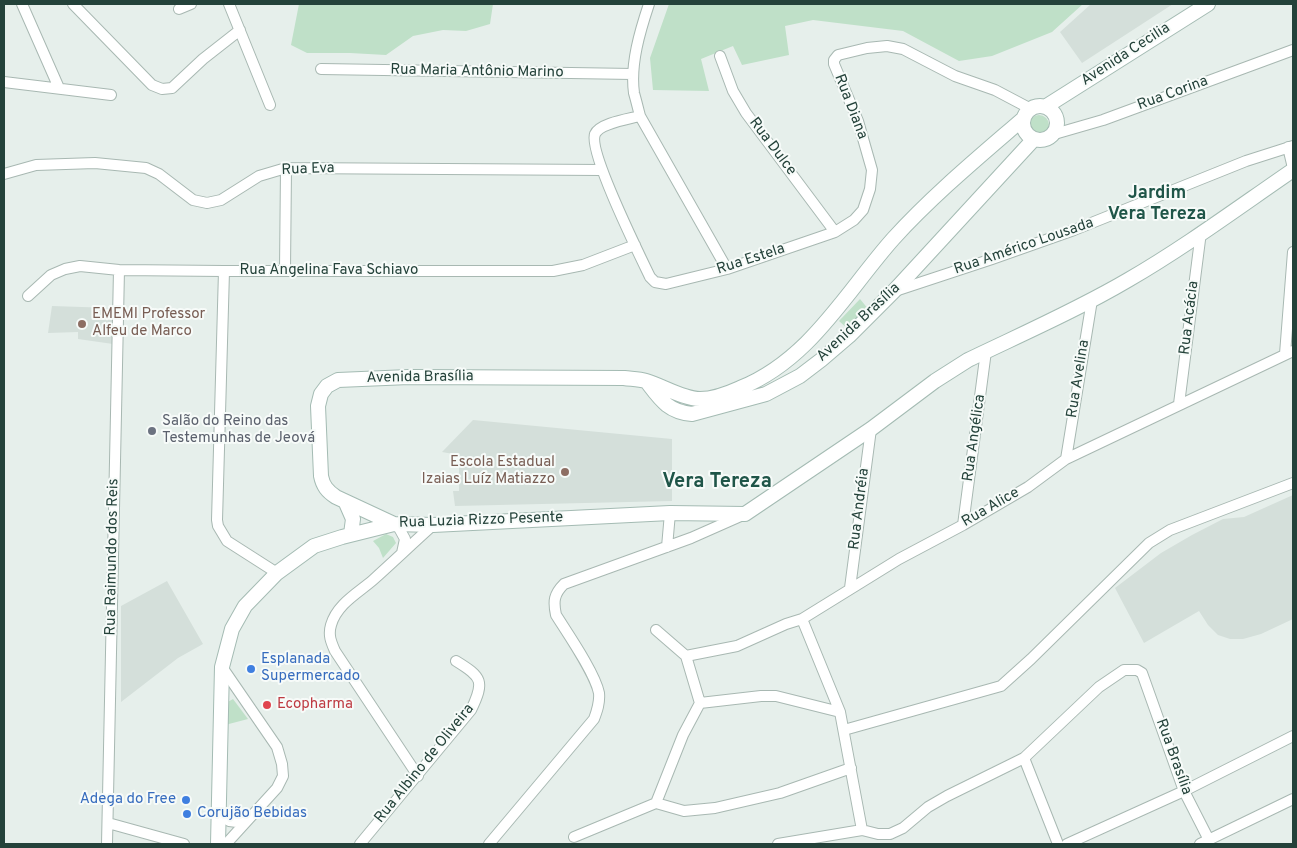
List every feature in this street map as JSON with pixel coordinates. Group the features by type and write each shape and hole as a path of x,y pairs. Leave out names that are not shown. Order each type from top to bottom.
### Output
{"street":[{"path":"22,4 58,88"},
{"path":"73,4 152,85 162,89 172,88 204,58 240,30"},
{"path":"179,8 191,4"},
{"path":"229,4 270,105"},
{"path":"649,4 633,74 634,93 640,116 727,269"},
{"name":"Avenida Cecilia","path":"1045,107 1208,4"},
{"name":"Rua Diana","path":"835,232 854,220 862,210 870,189 872,170 858,122 834,64 834,60 838,55 866,48 887,46 903,49 955,76 995,90 1027,113"},
{"name":"Rua Corina","path":"1051,135 1103,120 1293,50"},
{"name":"Rua Dulce","path":"720,56 733,91 746,113 835,232"},
{"name":"Rua Maria Antônio Marino","path":"321,69 633,74"},
{"path":"4,82 111,95"},
{"path":"1036,106 1045,107 1054,114 1056,120 1055,131 1046,139 1034,139 1029,136 1024,128 1027,113 1036,106"},
{"name":"Avenida Brasília","path":"703,405 753,383 776,369 798,351 834,313 898,234 945,186 1027,113"},
{"path":"634,245 602,170 594,142 595,134 602,126 640,116"},
{"name":"Avenida Brasília","path":"394,524 346,502 328,491 322,484 320,476 318,406 320,394 327,386 338,380 409,377 624,378 646,381 703,405 766,394 800,376 848,336 894,291 1034,139"},
{"path":"489,844 594,719 599,706 599,693 595,680 556,615 554,602 556,592 564,584 691,538 746,514 870,430 953,370 986,351 1092,300 1157,262 1293,169 1290,146"},
{"name":"Rua Américo Lousada","path":"894,291 1074,230 1246,161 1290,146"},
{"name":"Rua Eva","path":"4,174 36,165 95,163 146,168 159,174 193,200 207,203 221,200 259,176 286,168 602,170"},
{"path":"285,270 286,168"},
{"name":"Rua Estela","path":"634,245 650,277 655,282 666,284 727,269 835,232"},
{"name":"Rua Acácia","path":"1179,404 1201,232"},
{"name":"Rua Angelina Fava Schiavo","path":"28,296 51,275 65,269 80,266 119,270 224,272 285,270 553,271 583,265 634,245"},
{"path":"1289,352 1293,252"},
{"name":"Rua Raimundo dos Reis","path":"107,844 119,270"},
{"path":"224,272 218,526 227,541 277,573"},
{"name":"Rua Avelina","path":"1066,459 1092,300"},
{"name":"Rua Angélica","path":"963,525 986,351"},
{"name":"Rua Alice","path":"686,656 737,646 802,618 899,559 963,525 1028,487 1066,459 1289,352"},
{"name":"Rua Andréia","path":"850,588 870,430"},
{"path":"844,730 1001,686 1149,543 1170,530 1293,483"},
{"path":"346,502 353,519 351,534"},
{"path":"667,547 670,513"},
{"name":"Rua Luzia Rizzo Pesente","path":"218,844 222,667 232,629 245,606 277,573 314,546 351,534 394,524 433,525 670,513 746,514"},
{"path":"394,524 399,528 405,539 401,554"},
{"path":"418,776 334,651 330,638 331,624 338,610 433,525"},
{"path":"802,618 840,712 862,830"},
{"path":"656,630 686,656 700,703 683,735 656,802"},
{"name":"Rua Albino de Oliveira","path":"360,844 471,710 479,695 479,681 475,672 456,660"},
{"path":"222,667 277,748 282,764 283,776 277,788 226,844"},
{"name":"Rua Brasília","path":"1024,758 1099,687 1124,670 1137,670 1142,674 1204,842"},
{"path":"700,703 776,696 840,712"},
{"path":"1067,844 1184,790 1293,736"},
{"path":"778,844 862,830 878,834 890,834 903,828 928,807 947,796 1024,758 1058,844"},
{"path":"574,837 656,802 684,811 715,808 780,793 851,768"},
{"path":"1204,842 1293,799"},
{"path":"218,814 229,821 245,823"},
{"path":"108,823 184,844"}],"shaded area":[{"path":"1091,4 1173,4 1082,63 1060,32"},
{"name":"EMEMI Professor Alfeu de Marco","path":"52,306 112,308 114,322 113,344 78,339 78,332 48,333"},
{"name":"Escola Estadual Izaias Luíz Matiazzo","path":"473,420 672,439 672,501 455,506 453,491 459,491 459,455 442,452"},
{"path":"1293,495 1293,619 1261,634 1243,639 1230,639 1218,635 1208,625 1199,611 1144,643 1115,588 1161,553 1192,535 1223,519 1244,517"},
{"path":"167,581 203,644 178,658 121,702 121,606"}],"green space":[{"path":"299,4 493,4 490,24 466,31 443,30 413,36 386,55 307,53 291,45"},
{"path":"669,4 1083,4 1052,32 992,56 959,61 903,31 813,20 785,26 789,55 742,65 733,46 701,59 709,91 653,90 650,58"},
{"path":"1039,115 1046,118 1049,125 1046,132 1039,135 1032,132 1029,125 1032,118"},
{"path":"860,299 869,310 849,330 839,321"},
{"path":"386,534 393,537 396,543 383,558 379,548 373,541"},
{"path":"233,699 248,719 225,725 226,703"}],"place":[{"name":"EMEMI Professor Alfeu de Marco","path":"82,324"},
{"name":"Salão do Reino das Testemunhas de Jeová","path":"152,431"},
{"name":"Escola Estadual Izaias Luíz Matiazzo","path":"565,472"},
{"name":"Esplanada Supermercado","path":"251,669"},
{"name":"Ecopharma","path":"267,705"},
{"name":"Adega do Free","path":"186,800"},
{"name":"Corujão Bebidas","path":"187,814"}],"district":[{"name":"Jardim Vera Tereza","path":"1157,204"},
{"name":"Vera Tereza","path":"717,483"}]}
